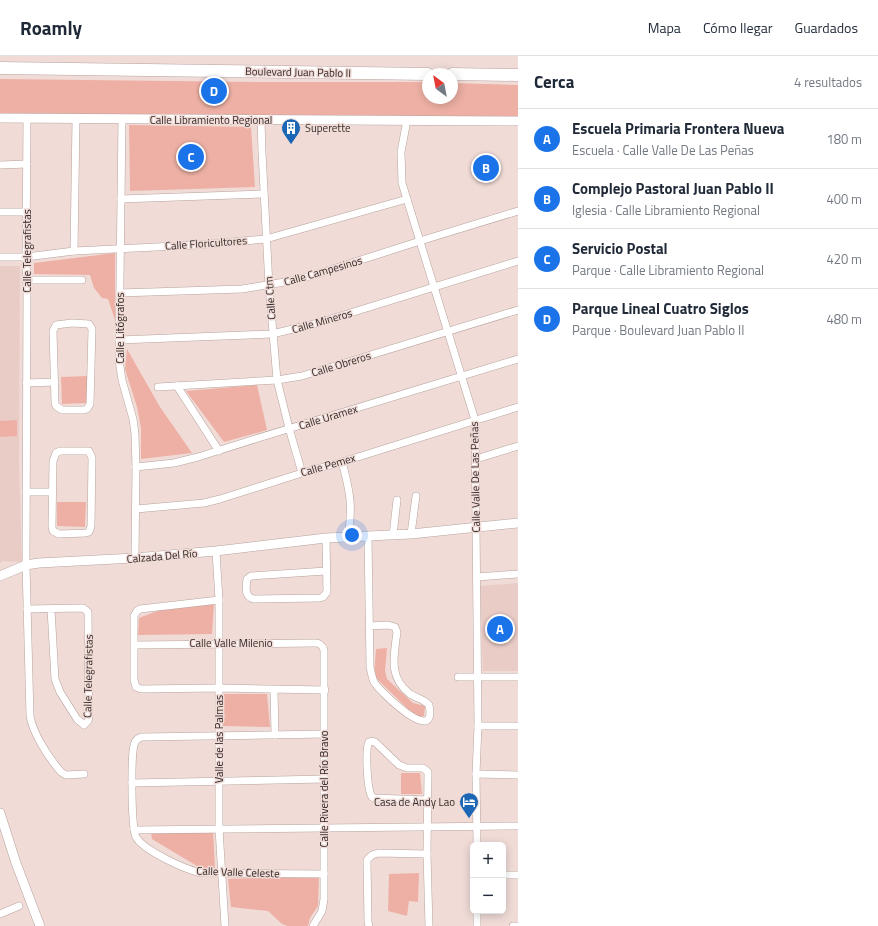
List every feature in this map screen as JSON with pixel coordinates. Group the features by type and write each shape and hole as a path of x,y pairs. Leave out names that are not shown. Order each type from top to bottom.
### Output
{"highway":[{"name":"Boulevard Juan Pablo II","path":"0,68 422,74"},
{"path":"458,74 518,74"}],"street":[{"name":"Calle Libramiento Regional","path":"0,118 122,120 518,121"},
{"name":"Calle Telegrafistas","path":"27,118 26,565 32,722 37,734 61,772 66,775 84,774"},
{"path":"74,251 76,119"},
{"name":"Calle Litógrafos","path":"122,120 119,340 120,370 130,405 135,434 135,558"},
{"name":"Calle Ctm","path":"261,120 266,239 272,334 277,380 302,473"},
{"name":"Calle Valle De Las Peñas","path":"407,120 403,139 401,163 402,183 475,420 478,726 476,774 477,842"},
{"path":"0,164 27,164"},
{"path":"122,199 264,194"},
{"name":"Calle Floricultores","path":"0,257 26,257 74,251 266,239 407,199"},
{"name":"Calle Campesinos","path":"120,293 230,290 269,286 314,275 518,211"},
{"path":"0,212 27,212"},
{"name":"Calle Mineros","path":"119,340 272,334 318,323 518,261"},
{"path":"27,280 82,280"},
{"name":"Calle Obreros","path":"158,387 277,380 302,376 518,310"},
{"path":"60,324 90,324 92,331 89,406 84,410 62,410 58,408 55,403 55,382 54,327 60,324"},
{"name":"Calle Uramex","path":"136,467 174,463 219,451 289,428 518,359"},
{"path":"26,383 55,382"},
{"path":"177,386 219,451"},
{"name":"Calle Pemex","path":"136,509 204,503 220,499 518,407"},
{"path":"476,459 518,446"},
{"path":"60,451 89,452 92,458 91,526 89,532 59,534 53,531 52,492 53,461 56,453 60,451"},
{"path":"342,462 351,499 348,536"},
{"path":"26,492 52,492"},
{"path":"411,534 416,496"},
{"path":"393,535 397,500"},
{"name":"Calzada Del Río","path":"0,576 26,565 39,563 135,558 216,551 326,538 411,534 518,523"},
{"path":"368,536 369,626 370,667 375,683 408,715 418,721 424,722 430,716 429,704 409,693 401,685 395,673 397,632 395,627 388,625 369,626"},
{"path":"326,538 326,570 326,592 323,597 254,599 247,596 247,579 251,576 326,570"},
{"name":"Valle de las Palmas","path":"216,551 219,600 219,828 225,926"},
{"path":"477,577 518,574"},
{"path":"219,600 140,609 137,611 134,616 134,680 136,687 141,689 219,688 325,690"},
{"name":"Calle Telegrafistas","path":"27,609 83,608 88,612 89,717 88,721 84,724 77,719 60,692 55,679 51,609"},
{"name":"Calle Valle Milenio","path":"135,644 315,643 321,644 324,650"},
{"name":"Calle Rivera del Río Bravo","path":"313,926 319,917 323,906 325,779 324,650"},
{"path":"458,677 518,677"},
{"path":"274,690 275,735"},
{"path":"478,726 518,726"},
{"path":"325,734 142,737 137,740 134,745 132,761 134,830 518,826"},
{"path":"427,800 372,797 369,790 368,744 372,741 375,742 403,767 423,768 428,772 427,854 429,926"},
{"path":"476,774 518,775"},
{"path":"132,783 325,779"},
{"path":"0,813 16,863 40,926"},
{"name":"Calle Valle Celeste","path":"134,830 138,839 172,863 196,872 222,874 324,874"},
{"path":"369,926 367,860 369,857 378,853 427,854"},
{"path":"506,875 518,875"},
{"path":"0,914 19,906"},
{"path":"477,914 477,926"},
{"path":"513,926 518,926"}],"shaded area":[{"path":"0,79 422,82 422,104 458,104 458,83 518,85 518,117 0,114"},
{"path":"129,125 251,127 255,187 130,191"},
{"path":"115,253 115,320 108,299 102,298 94,288 90,275 34,274 34,263"},
{"path":"0,266 20,266 19,463 22,562 3,561 0,563"},
{"path":"127,349 160,407 192,453 141,459 141,428 137,407 125,369"},
{"path":"87,376 88,403 62,404 61,377"},
{"path":"257,385 267,430 224,442 186,391"},
{"path":"17,420 17,436 0,437 0,421"},
{"path":"57,502 86,502 85,527 57,526"},
{"path":"518,583 518,671 483,671 480,586"},
{"path":"214,604 212,634 138,635 139,618 160,610"},
{"path":"387,648 385,671 387,679 413,703 425,706 424,716 416,717 374,676 376,649"},
{"path":"224,694 267,694 270,727 223,726"},
{"path":"401,773 420,773 422,794 401,794"},
{"path":"213,831 215,868 202,869 152,839 151,833"},
{"path":"419,873 418,902 409,901 407,916 388,911 389,874"},
{"path":"319,876 318,906 310,918 308,926 288,926 282,924 268,911 231,907 228,879"}],"place":[{"name":"Parque Lineal Cuatro Siglos","path":"214,91"},
{"name":"Superette","path":"291,145"},
{"name":"Servicio Postal","path":"191,157"},
{"name":"Complejo Pastoral Juan Pablo II","path":"486,168"},
{"name":"Escuela Primaria Frontera Nueva","path":"500,629"},
{"name":"Casa de Andy Lao","path":"469,819"}]}
